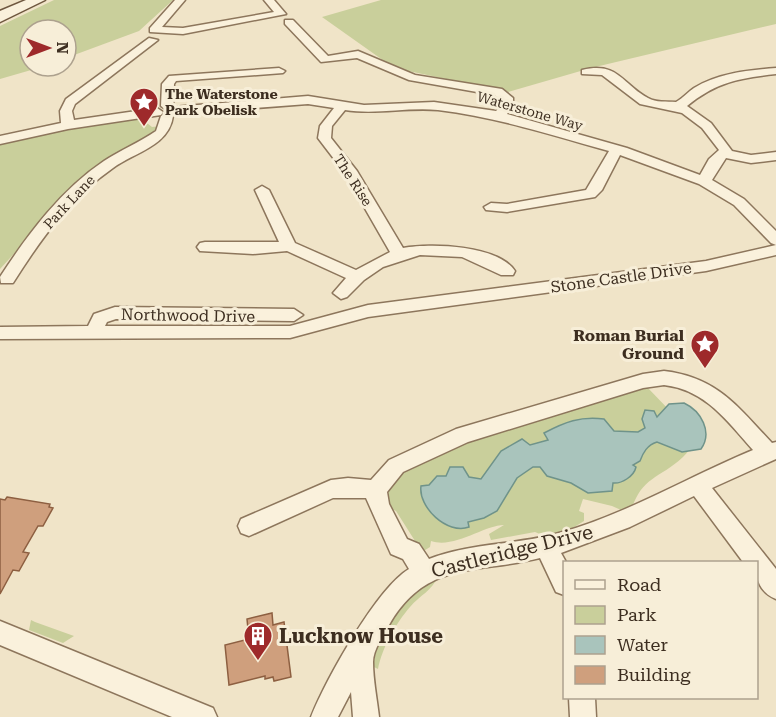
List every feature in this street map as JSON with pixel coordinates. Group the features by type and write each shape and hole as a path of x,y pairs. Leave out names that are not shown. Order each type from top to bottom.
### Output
{"street":[{"path":"4,9 33,0"},
{"path":"4,9 38,0"},
{"path":"68,125 66,111 70,102 154,35 180,0"},
{"path":"154,35 281,14 269,0"},
{"path":"289,22 325,60 358,54 394,72 413,78 498,92 507,98 507,106 499,116"},
{"path":"586,72 597,69 614,76 649,103 678,106 712,134 725,148 726,154"},
{"path":"167,111 168,84 173,78 279,71"},
{"path":"678,106 698,90 720,82 751,73 776,71"},
{"name":"Waterstone Way","path":"0,140 68,125 167,111 308,100 341,107 377,110 444,106 499,116 616,150 704,181 739,202 776,240"},
{"name":"The Rise","path":"341,107 326,126 324,138 350,171 399,254"},
{"name":"Park Lane","path":"7,279 19,260 75,192 108,165 161,134 165,128 167,111"},
{"path":"491,207 507,208 590,194 595,190 616,150"},
{"path":"704,181 715,161 726,154 751,159 776,156"},
{"path":"262,190 289,246"},
{"path":"205,247 259,249 289,246 355,276"},
{"path":"341,293 355,276 375,263 399,254 428,250 456,252 485,259 507,271"},
{"name":"Stone Castle Drive","path":"0,333 290,332 368,311 706,266 776,250"},
{"name":"Northwood Drive","path":"93,334 100,318 115,313 294,315"},
{"path":"424,573 411,550 399,547 378,505 376,490 396,466 464,435 662,377 679,378 704,388 772,452"},
{"name":"Castleridge Drive","path":"324,717 352,661 393,596 424,573 462,561 546,546 621,520 772,452"},
{"path":"698,485 756,561"},
{"path":"249,526 338,488 376,490"},
{"path":"546,546 563,582"},
{"path":"758,564 776,588"},
{"path":"0,633 204,717"},
{"name":"Castleridge Drive","path":"366,717 360,660 369,637"},
{"path":"582,699 583,717"}],"green space":[{"path":"54,0 173,0 139,31 78,54 78,18 18,18 18,74 0,79 0,26"},
{"path":"381,0 776,0 776,24 591,68 508,92 394,68 322,17"},
{"path":"152,117 147,123 152,127 161,126 161,129 123,152 115,153 74,184 75,187 0,269 0,143 62,129"},
{"path":"647,387 697,439 683,457 645,485 639,492 630,514 612,506 583,499 579,511 584,513 584,521 568,531 547,537 535,532 491,540 489,534 504,525 496,526 450,542 431,541 430,547 422,552 396,511 387,507 389,488 424,454 454,449 466,441"},
{"path":"438,576 426,593 400,620 386,644 378,669 372,666 380,638 395,614 415,593"},
{"path":"31,620 74,636 63,643 29,630"}],"water":[{"path":"684,403 696,411 703,423 706,436 701,449 682,452 657,442 654,443 646,450 640,461 633,465 636,467 630,476 624,481 613,483 612,491 588,493 571,483 547,476 540,467 533,467 517,478 497,511 484,518 468,522 469,527 460,528 443,523 436,517 429,510 421,494 421,486 429,485 437,476 446,476 450,467 463,467 469,477 481,479 501,451 522,439 530,445 548,440 544,433 566,423 587,418 604,419 614,431 638,432 645,428 642,419 645,410 654,411 657,417 669,404"}],"building":[{"path":"7,497 50,504 49,507 53,508 43,526 38,526 23,552 29,553 19,571 13,570 0,594 0,499 5,500"},
{"name":"Lucknow House","path":"272,613 273,625 284,622 291,677 274,681 273,677 265,679 265,676 229,685 225,645 249,639 247,619"}],"place":[{"name":"The Waterstone Park Obelisk","path":"144,128"},
{"name":"Roman Burial Ground","path":"705,370"},
{"name":"Lucknow House","path":"258,662"}]}
